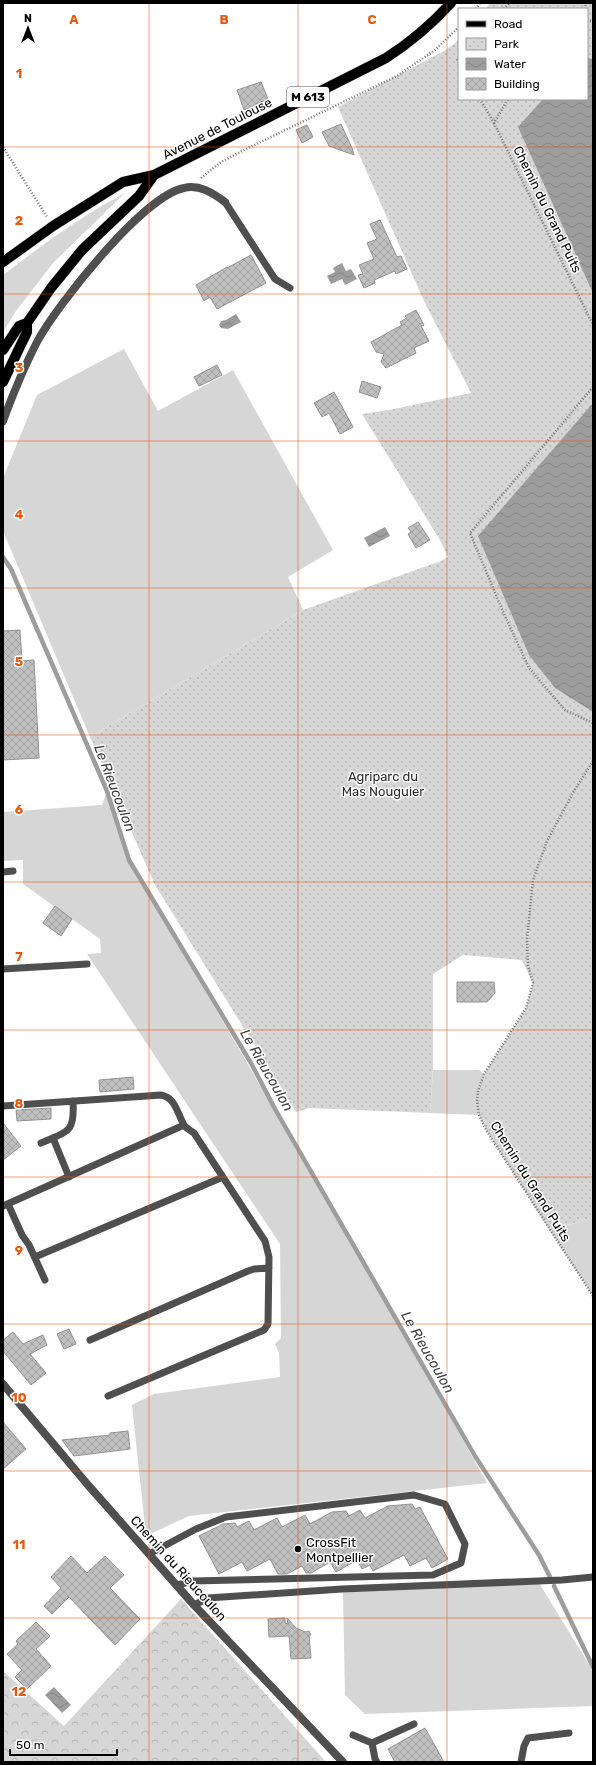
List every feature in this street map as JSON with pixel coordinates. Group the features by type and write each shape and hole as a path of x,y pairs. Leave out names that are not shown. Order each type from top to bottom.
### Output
{"main road":[{"name":"Avenue de Toulouse","path":"3,262 53,226 123,182 154,175 386,58 433,23 451,3"},
{"name":"Avenue de Toulouse","path":"3,350 19,326 27,323 51,288 82,250 140,196 154,175"},
{"path":"3,382 27,332 27,323"}],"street":[{"path":"3,420 37,342 74,287 131,224 162,198 183,188 196,188 212,192 225,202"},
{"name":"Chemin du Rieucoulon","path":"3,1384 88,1485 194,1605 343,1762"}],"lane":[{"path":"225,202 275,278 290,288"},
{"path":"3,872 13,871"},
{"path":"3,969 87,964"},
{"path":"3,1106 161,1095 171,1099 184,1125 194,1133 265,1241 269,1257 269,1268 268,1324 264,1330 108,1396"},
{"path":"41,1143 67,1132 73,1125 73,1101"},
{"path":"45,1280 29,1245 6,1205 184,1125"},
{"path":"53,1138 69,1177"},
{"path":"35,1257 223,1177"},
{"path":"90,1340 248,1271 269,1268"},
{"path":"149,1554 196,1529 226,1517 414,1495 445,1504 464,1544 461,1563 433,1575 193,1581 177,1585"},
{"path":"194,1605 208,1598 342,1589 562,1580 593,1577"},
{"path":"353,1735 372,1743 414,1724"},
{"path":"521,1762 524,1746 528,1738 569,1733"},
{"path":"372,1743 374,1761"}],"path":[{"path":"196,188 202,178 221,162 397,76 435,50 458,28"},
{"name":"Chemin du Grand Puits","path":"481,100 494,123 593,325"},
{"path":"494,123 507,100"},
{"path":"3,147 53,226"},
{"path":"593,387 470,533 504,614 529,668 565,710 593,723"},
{"name":"Chemin du Grand Puits","path":"593,761 574,791 547,841 539,861 533,880 529,910 528,966 533,983 526,1008 484,1074 478,1091 477,1101 479,1115 486,1130 593,1296"}],"green space":[{"name":"Agriparc du Mas Nouguier","path":"490,3 593,3 593,1217 550,1231 486,1130 479,1115 477,1101 478,1091 484,1074 526,1008 533,983 522,960 463,955 433,974 433,1070 430,1113 309,1108 296,1112 155,885 90,737 303,610 441,561 448,557 440,540 362,414 471,393 424,301 338,107 444,51 458,40 458,100 588,100 588,8 486,8"},
{"path":"125,193 53,263 16,311 3,332 3,275 77,221"},
{"path":"124,349 158,411 233,370 333,550 288,577 303,610 90,737 3,531 3,478 37,395"},
{"path":"107,791 129,860 389,1307 487,1483 189,1516 146,1536 132,1405 154,1394 280,1377 279,1353 275,1344 281,1338 280,1244 87,954 101,953 100,939 23,884 23,860 3,861 3,812 102,805"},
{"path":"433,1070 479,1070 484,1074 478,1094 479,1115 430,1113"},
{"path":"593,1217 593,1296 550,1231"},
{"path":"539,1583 593,1671 593,1706 365,1714 345,1695 343,1592"},
{"path":"181,1599 326,1762 3,1762 3,1671 64,1726"}],"water":[{"path":"588,58 593,59 593,293 518,127 542,100 588,100"},
{"path":"342,263 346,271 351,269 357,279 345,285 342,279 331,284 327,276 335,272 333,268"},
{"path":"236,314 241,322 228,329 221,328 219,325 221,321 226,320"},
{"path":"593,403 593,712 555,688 529,655 478,536"},
{"path":"385,527 390,536 369,547 364,538"},
{"path":"54,1687 71,1705 62,1713 45,1695"}],"building":[{"path":"261,82 268,99 244,110 237,90"},
{"path":"341,124 354,155 329,146 322,132"},
{"path":"307,125 313,137 302,143 296,130"},
{"path":"380,220 397,257 401,256 407,269 396,274 395,271 374,280 375,283 364,288 358,275 363,274 359,265 374,259 367,243 377,239 370,224"},
{"path":"251,255 266,283 217,309 210,297 204,301 196,285"},
{"path":"416,310 424,325 421,326 429,341 414,348 416,353 386,368 381,362 384,354 376,352 371,342 402,325 400,322 407,318 405,316"},
{"path":"217,365 222,375 199,386 194,377"},
{"path":"362,381 381,387 377,398 359,392"},
{"path":"334,392 353,427 340,434 329,413 322,417 314,403"},
{"path":"418,522 430,540 416,548 408,534 411,532 408,528"},
{"path":"20,630 22,661 34,660 39,758 3,760 3,631"},
{"path":"55,906 72,919 61,936 43,923"},
{"path":"457,982 494,982 495,993 487,1002 457,1002"},
{"path":"133,1077 134,1089 100,1092 99,1080"},
{"path":"51,1108 51,1119 17,1121 16,1110"},
{"path":"3,1123 21,1146 3,1160"},
{"path":"69,1329 76,1344 64,1349 57,1334"},
{"path":"13,1332 23,1344 43,1335 47,1345 30,1354 46,1373 31,1385 3,1351 3,1340"},
{"path":"3,1422 26,1449 3,1469"},
{"path":"128,1431 130,1449 74,1456 62,1440 110,1435 110,1433"},
{"path":"412,1504 415,1509 420,1507 448,1559 432,1568 426,1558 410,1566 404,1555 373,1571 370,1565 362,1569 357,1560 336,1572 330,1562 311,1573 306,1573 302,1566 287,1574 278,1574 270,1559 247,1571 242,1562 219,1574 199,1536 223,1524 235,1523 237,1527 249,1521 254,1530 277,1518 282,1527 305,1515 310,1524 332,1512 346,1511 349,1516 360,1510 365,1518 388,1506"},
{"path":"71,1556 87,1573 105,1556 124,1575 110,1588 140,1619 115,1645 69,1597 52,1614 44,1606 61,1588 51,1577"},
{"path":"285,1618 285,1623 288,1624 287,1618 296,1628 305,1632 309,1631 311,1635 309,1635 311,1658 291,1659 289,1636 269,1637 268,1619"},
{"path":"36,1622 50,1636 36,1649 51,1666 27,1689 15,1677 22,1670 7,1654 18,1644 16,1641"},
{"path":"425,1728 444,1762 395,1762 388,1749"}],"waterway":[{"name":"Le Rieucoulon","path":"3,557 11,569 107,791 129,860 251,1063 275,1109 475,1456 539,1555 550,1577"},
{"name":"Le Rieucoulon","path":"554,1586 593,1667"}],"place":[{"name":"CrossFit Montpellier","path":"298,1549"}]}
